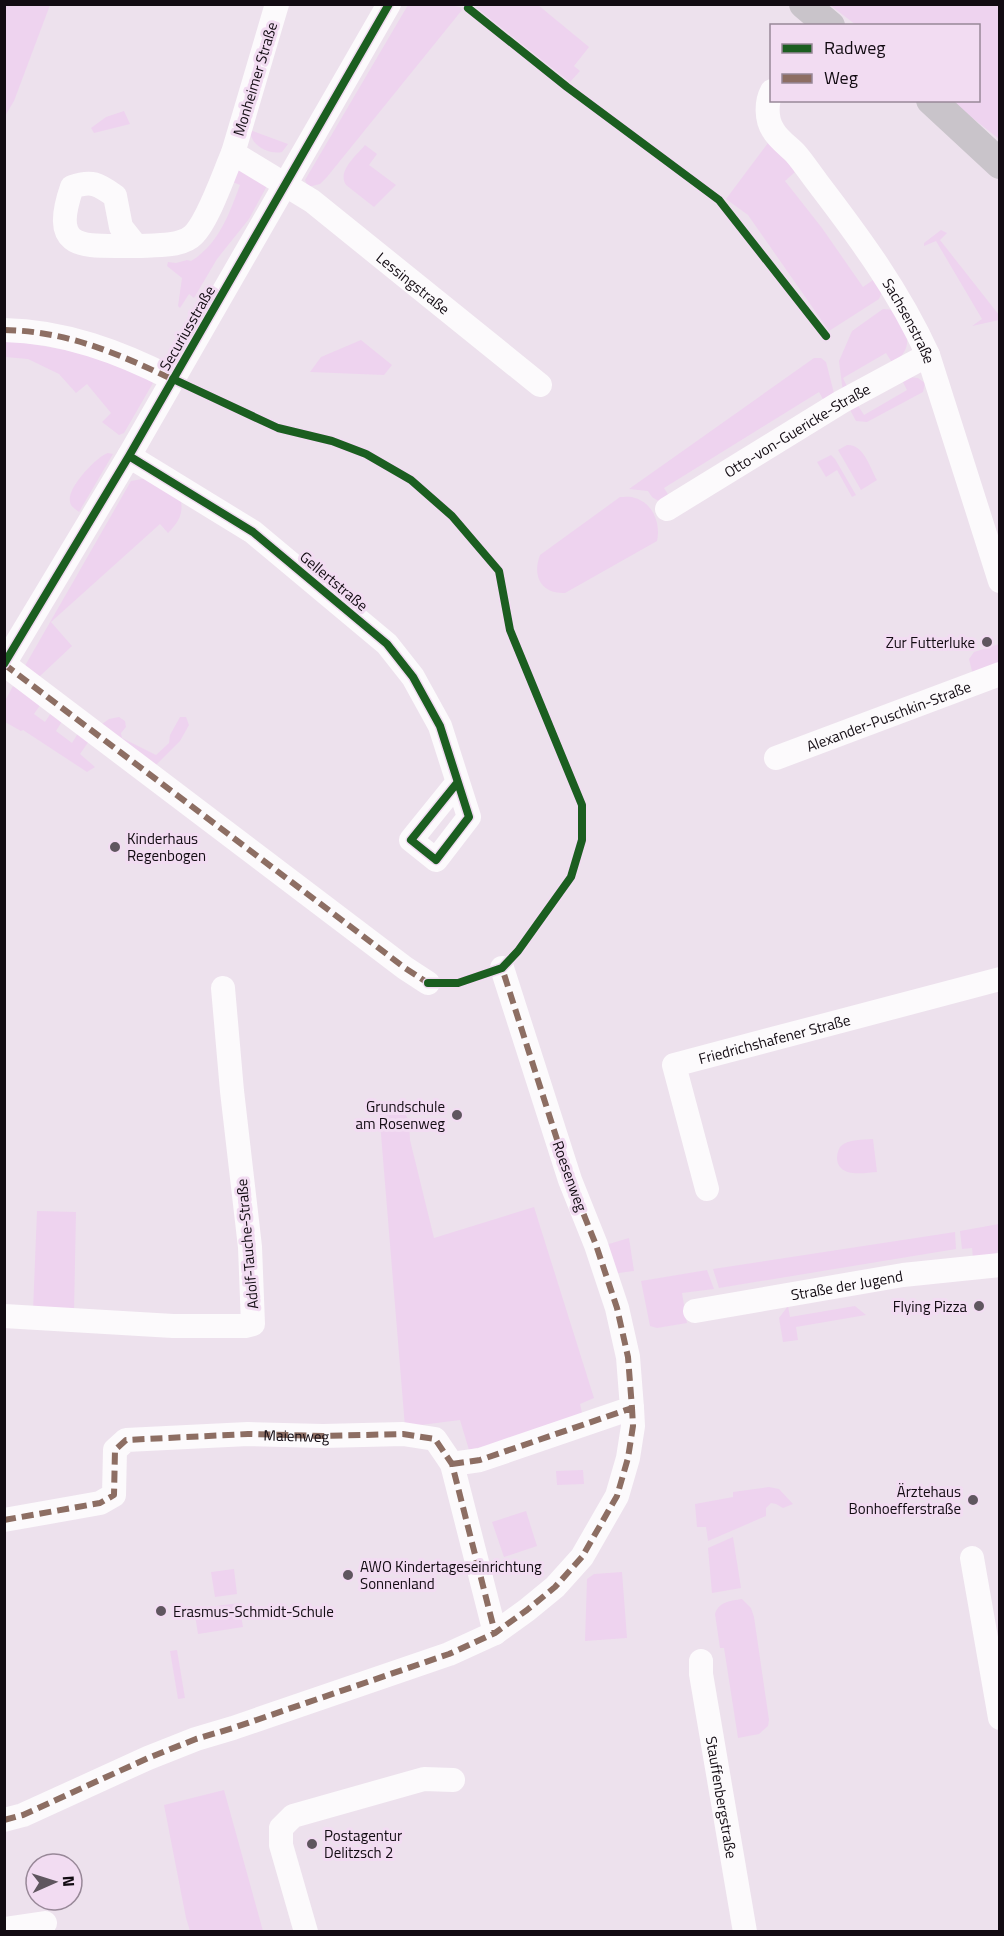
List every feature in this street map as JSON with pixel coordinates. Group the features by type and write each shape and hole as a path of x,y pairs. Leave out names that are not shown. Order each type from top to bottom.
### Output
{"main road":[{"path":"933,102 999,164"}],"street":[{"name":"Monheimer Straße","path":"136,246 173,244 191,237 203,222 232,153 277,4"},
{"name":"Securiusstraße","path":"4,664 129,456 389,4"},
{"name":"Sachsenstraße","path":"770,94 768,116 773,130 795,154 859,237 896,291 928,355 999,581"},
{"name":"Monheimer Straße","path":"232,153 285,184"},
{"name":"Lessingstraße","path":"285,184 312,201 540,385"},
{"path":"4,330 53,334 82,341 173,379"},
{"name":"Otto-von-Guericke-Straße","path":"667,509 841,402 928,355"},
{"name":"Gellertstraße","path":"129,456 253,532 387,644 413,677 440,726 457,783"},
{"path":"4,664 405,968 428,983"},
{"name":"Alexander-Puschkin-Straße","path":"776,758 999,674"},
{"name":"Roesenweg","path":"4,1820 23,1815 196,1738 233,1728 449,1654 495,1633 555,1587 582,1557 592,1542 617,1496 628,1458 633,1426 628,1357 617,1308 596,1245 570,1180 502,968"},
{"name":"Friedrichshafener Straße","path":"707,1189 674,1065 999,980"},
{"name":"Adolf-Tauche-Straße","path":"4,1316 173,1326 253,1324 250,1247 223,988"},
{"name":"Straße der Jugend","path":"695,1311 903,1275 999,1265"},
{"path":"452,1464 480,1460 631,1396"},
{"name":"Maienweg","path":"4,1520 100,1503 114,1496 115,1450 126,1440 248,1434 323,1436 403,1434 435,1439 452,1464 495,1633"},
{"path":"972,1558 999,1718"},
{"name":"Stauffenbergstraße","path":"701,1661 701,1674 745,1932"},
{"path":"306,1932 281,1845 281,1828 293,1816 424,1779 453,1780"},
{"path":"4,1929 45,1923"}],"shaded area":[{"path":"5,4 50,5 14,101 5,116"},
{"path":"443,4 460,7 462,10 327,177 320,184 308,187 305,180 408,5"},
{"path":"478,5 538,5 589,47 574,66 580,71 570,82 475,8"},
{"path":"830,5 999,5 999,139 952,102 980,102 980,24 855,24"},
{"path":"124,111 130,124 94,133 91,128 106,117"},
{"path":"250,130 288,144 282,152 271,152 256,144"},
{"path":"768,143 779,151 795,172 785,181 822,228 863,287 876,278 883,289 879,299 829,331 748,215 726,199"},
{"path":"365,145 377,154 369,165 396,185 374,207 346,185 344,180 349,164"},
{"path":"243,167 268,184 249,219 217,259 194,298 189,294 180,308 178,306 182,278 167,266 168,262 191,261 209,246 222,228 240,185 228,180 230,174"},
{"path":"941,230 947,233 940,240 999,315 999,320 972,326 982,319 936,241 924,246 924,243"},
{"path":"883,309 897,310 906,333 905,351 893,364 886,353 843,378 849,390 843,393 839,361 852,331"},
{"path":"5,339 93,355 151,376 153,383 124,433 119,435 102,422 111,413 87,384 76,393 59,374 28,359 5,357"},
{"path":"361,340 392,365 384,375 310,372 321,357"},
{"path":"814,358 821,358 826,362 835,397 825,403 819,392 664,488 671,499 660,502 648,491 629,489"},
{"path":"901,378 918,378 925,383 923,392 867,422 856,421 849,408 857,404 864,415 907,390"},
{"path":"847,445 858,448 862,452 877,480 861,490 838,450"},
{"path":"108,453 113,454 79,512 70,503 73,488 90,466"},
{"path":"831,455 856,495 852,497 837,470 826,477 817,462"},
{"path":"147,478 179,495 182,506 176,524 168,533 160,524 51,622 72,646 40,676 31,679 22,671 131,481"},
{"path":"620,497 635,498 647,504 657,521 657,541 565,593 557,593 544,587 537,570 540,555"},
{"path":"999,644 999,665 973,675 969,659 974,652"},
{"path":"13,686 43,701 34,714 45,722 53,710 64,718 56,731 72,743 80,730 91,738 80,754 95,767 87,772 23,730 5,722 5,701"},
{"path":"119,717 125,721 126,727 121,733 122,738 156,755 169,743 170,735 180,717 186,717 189,725 180,741 154,767 102,724 109,719"},
{"path":"402,1108 409,1121 410,1140 434,1238 534,1207 594,1398 580,1404 584,1421 469,1450 460,1420 405,1427 379,1110"},
{"path":"873,1139 877,1172 853,1173 842,1169 837,1159 841,1146 852,1141"},
{"path":"37,1211 76,1212 74,1313 33,1311"},
{"path":"999,1224 999,1248 994,1257 973,1258 972,1248 962,1249 960,1231"},
{"path":"955,1232 956,1249 719,1288 713,1269"},
{"path":"629,1238 634,1271 611,1274 602,1246"},
{"path":"707,1270 714,1289 682,1293 687,1323 657,1328 650,1326 641,1281"},
{"path":"788,1306 790,1317 855,1306 866,1315 796,1327 798,1340 783,1342 779,1318"},
{"path":"583,1470 584,1484 557,1485 556,1471"},
{"path":"769,1487 779,1489 793,1504 783,1508 771,1503 766,1508 766,1516 708,1541 706,1527 697,1527 695,1504 733,1497 733,1492"},
{"path":"526,1511 537,1546 504,1557 492,1522"},
{"path":"733,1537 741,1588 712,1593 708,1548"},
{"path":"234,1569 237,1594 215,1597 211,1572"},
{"path":"622,1572 627,1638 585,1641 587,1579 594,1574"},
{"path":"742,1599 751,1608 754,1617 769,1720 768,1726 759,1734 738,1738 724,1648 720,1648 715,1614 722,1604"},
{"path":"239,1603 243,1627 198,1634 194,1609"},
{"path":"177,1650 185,1698 178,1699 170,1651"},
{"path":"224,1790 263,1931 190,1931 186,1918 164,1805"}],"marked path":[{"path":"4,330 51,335 94,346 178,382"},
{"path":"4,664 405,968 428,983 432,983"},
{"path":"452,1464 480,1460 632,1408 628,1357 617,1308 596,1245 570,1180 502,968"},
{"path":"4,1820 23,1815 148,1758 196,1739 449,1654 495,1633 555,1587 582,1557 617,1496 628,1458 633,1426 632,1408"},
{"path":"4,1520 100,1503 114,1495 115,1450 126,1440 248,1434 323,1436 403,1434 435,1439 452,1464 495,1633"}],"cycle path":[{"path":"4,664 129,456 389,4"},
{"path":"468,8 567,87 719,200 826,336"},
{"path":"173,379 278,428 332,441 366,454 411,480 452,516 499,571 510,630 582,805 582,840 571,877 518,951 502,968 458,983 428,983"},
{"path":"129,456 253,532 387,644 413,677 440,726 469,817 436,860 411,840 457,783"}],"place":[{"name":"Zur Futterluke","path":"987,642"},
{"name":"Kinderhaus Regenbogen","path":"115,847"},
{"name":"Grundschule am Rosenweg","path":"457,1115"},
{"name":"Flying Pizza","path":"979,1306"},
{"name":"Ärztehaus Bonhoefferstraße","path":"973,1500"},
{"name":"AWO Kindertageseinrichtung Sonnenland","path":"348,1575"},
{"name":"Erasmus-Schmidt-Schule","path":"161,1611"},
{"name":"Postagentur Delitzsch 2","path":"312,1844"}]}
